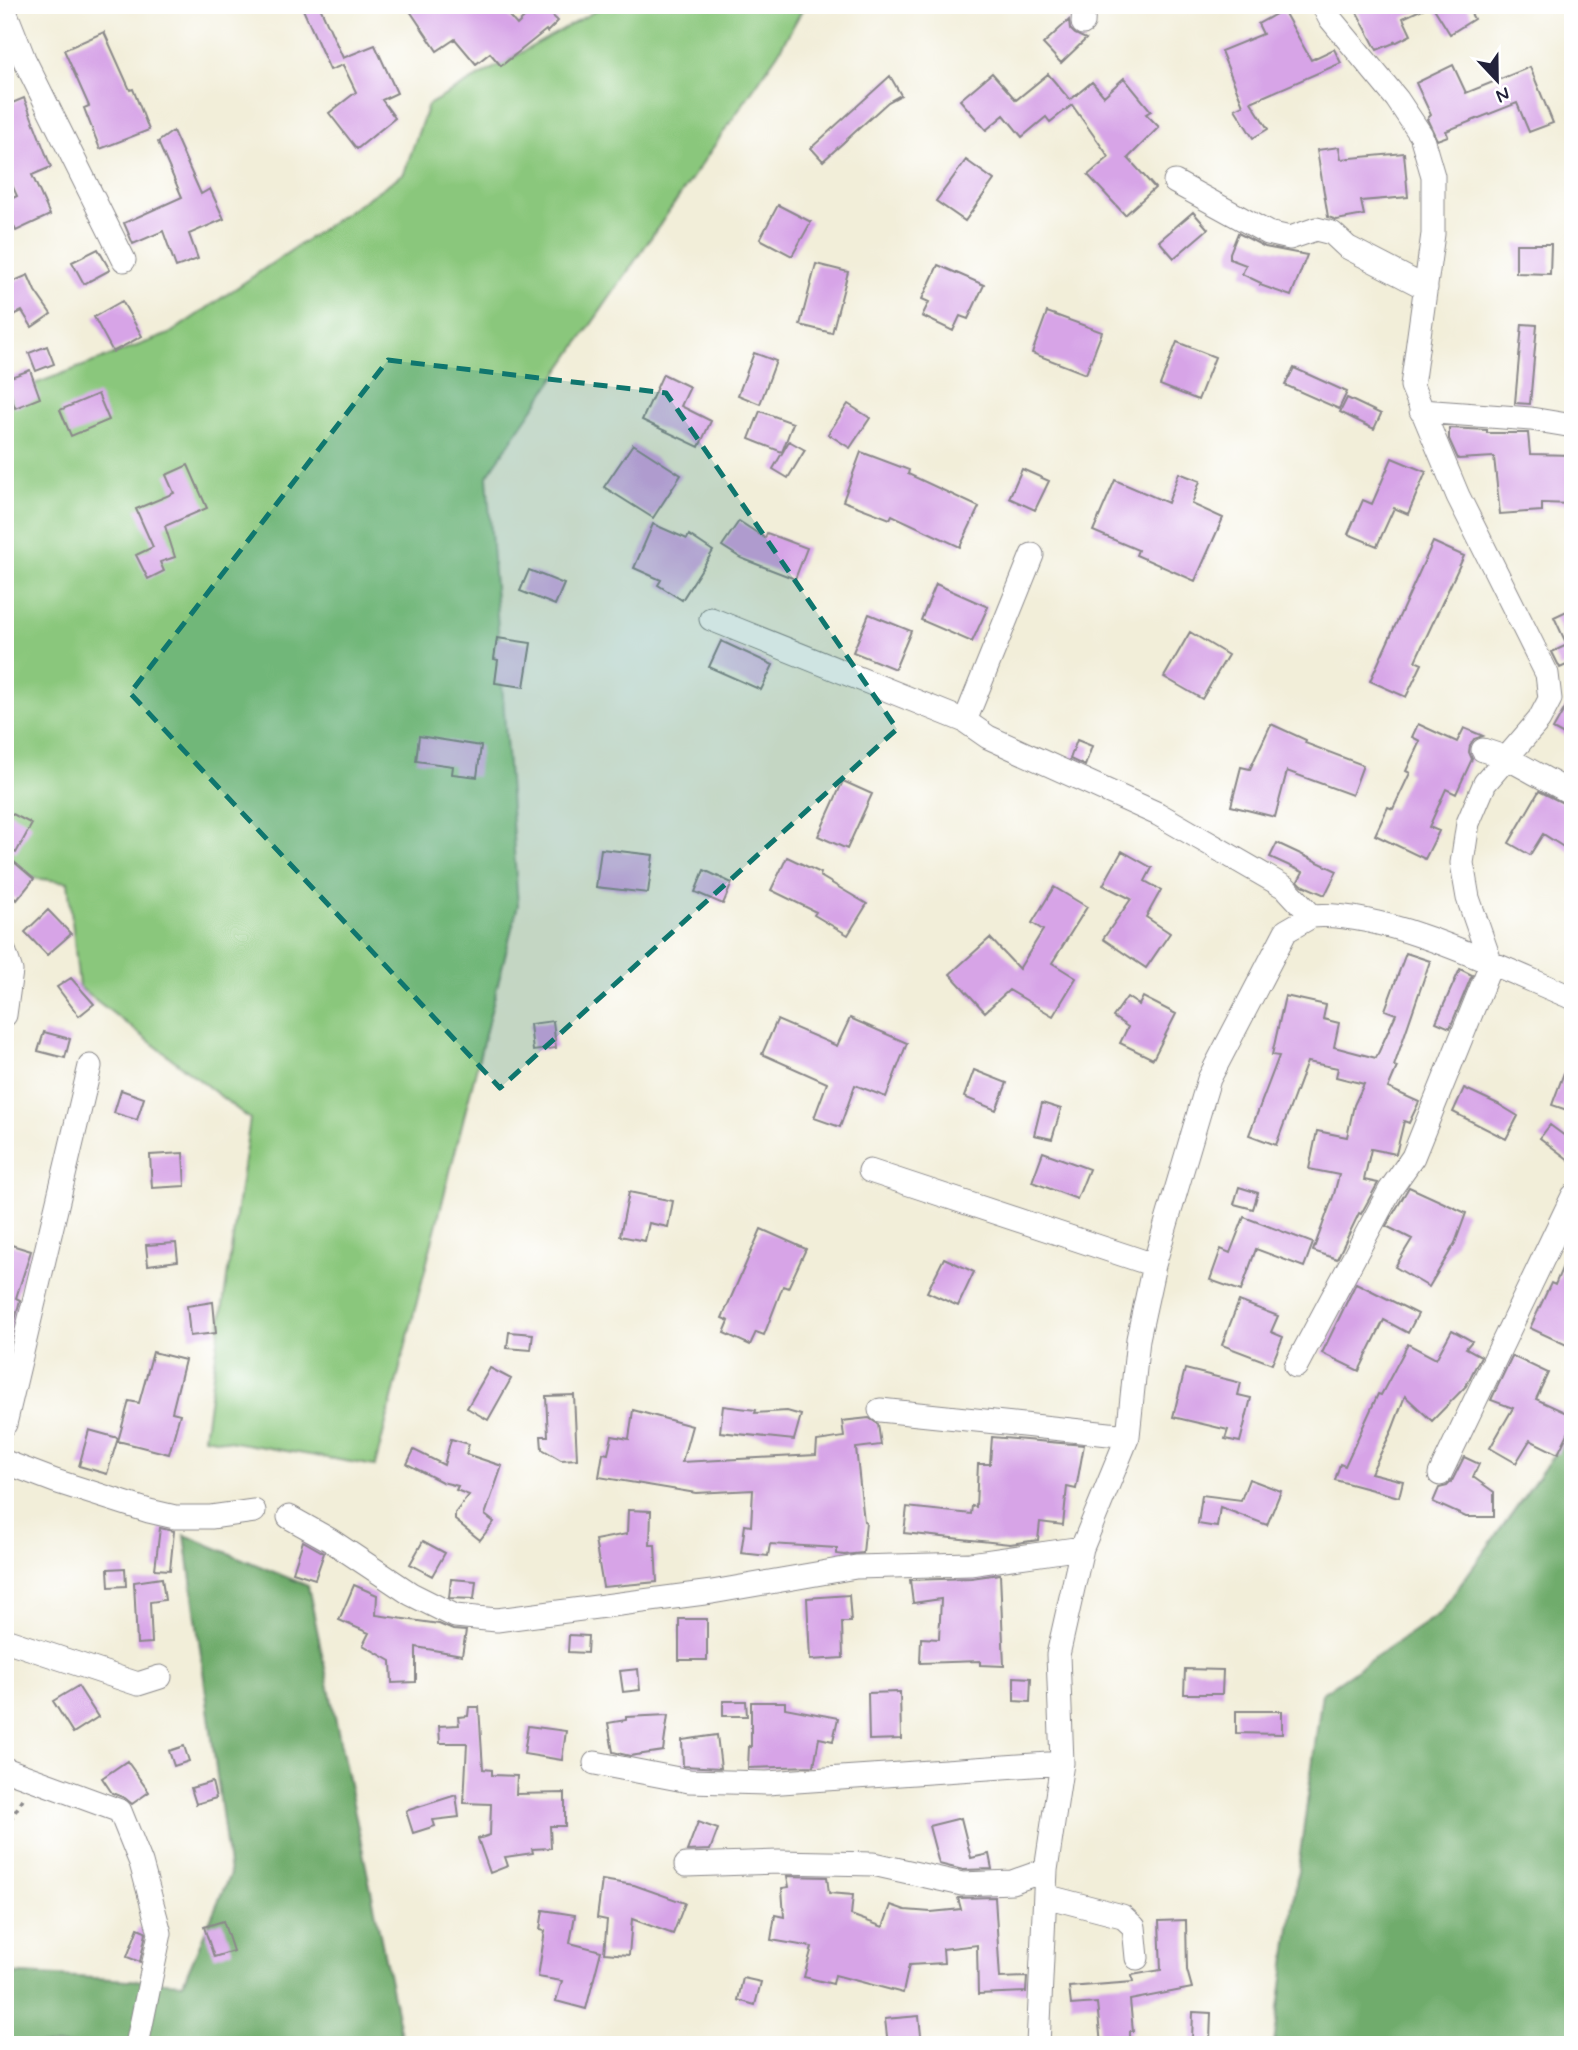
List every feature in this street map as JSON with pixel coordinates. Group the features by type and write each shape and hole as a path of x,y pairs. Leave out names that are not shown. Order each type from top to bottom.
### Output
{"street":[{"path":"1296,1366 1390,1190 1413,1157 1491,964 1468,898 1462,863 1468,823 1485,783 1539,720 1550,699 1547,674 1458,496 1412,386 1433,234 1433,176 1421,135 1397,99 1328,17 1323,5"},
{"path":"5,11 24,59 124,261"},
{"path":"1175,182 1268,233 1290,238 1316,229 1332,233 1348,247 1426,288"},
{"path":"1421,411 1531,419 1573,426"},
{"path":"965,722 1032,555"},
{"path":"711,619 965,722 988,737 1158,814 1286,888 1312,916"},
{"path":"1483,750 1507,758 1573,793"},
{"path":"1038,2045 1046,1870 1062,1763 1058,1655 1082,1548 1128,1436 1138,1339 1154,1265 1209,1079 1286,931 1312,916 1330,915 1372,922 1426,939 1573,998"},
{"path":"5,953 11,971 5,1015"},
{"path":"5,1424 90,1066"},
{"path":"870,1171 1154,1265"},
{"path":"1440,1474 1573,1196"},
{"path":"880,1410 1128,1436"},
{"path":"5,1462 66,1485 175,1517 211,1517 254,1511"},
{"path":"289,1517 330,1540 411,1594 455,1616 497,1620 712,1592 856,1567 970,1564 1082,1548"},
{"path":"5,1640 138,1684 160,1677"},
{"path":"595,1763 689,1781 767,1783 1062,1763"},
{"path":"5,1769 120,1811 141,1863 160,1933 137,2045"},
{"path":"686,1865 779,1862 873,1864 962,1884 1012,1882 1046,1870"},
{"path":"1045,1896 1122,1916 1134,1927 1137,1958"}],"path":[{"path":"5,1829 33,1780"}],"highlighted area":[{"path":"388,360 666,393 897,729 500,1088 130,693"}],"green space":[{"path":"606,5 805,5 778,53 487,476 518,905 375,1466 204,1437 250,1119 79,987 68,882 5,875 5,378 32,385 169,334 404,173 428,105"},
{"path":"1573,1428 1573,2045 1274,2045 1322,1693 1440,1613"},
{"path":"185,1535 308,1586 403,2045 5,2045 5,1973 183,1983 230,1874"}],"building":[{"path":"301,5 319,5 343,58 375,45 397,93 382,100 395,118 357,149 329,113 356,92 343,65 330,70"},
{"path":"406,5 499,5 517,25 537,5 541,5 558,21 501,66 490,53 476,64 455,39 437,51"},
{"path":"1353,5 1431,5 1403,18 1411,35 1377,50"},
{"path":"1432,5 1466,5 1474,19 1450,34"},
{"path":"1283,10 1311,60 1334,49 1341,63 1251,102 1268,129 1253,138 1235,109 1243,105 1221,51 1263,34 1258,24"},
{"path":"1069,20 1070,29 1086,39 1061,63 1043,44"},
{"path":"104,32 130,90 133,89 149,130 100,149 84,108 89,106 64,50"},
{"path":"1453,65 1466,93 1530,67 1553,123 1529,132 1517,103 1446,131 1448,136 1437,140 1427,119 1431,115 1416,83"},
{"path":"992,73 1016,100 1048,74 1070,100 1092,82 1104,96 1124,78 1151,111 1146,114 1159,127 1128,158 1155,188 1125,215 1088,175 1109,157 1072,105 1050,122 1046,117 1022,137 1004,115 986,130 960,100"},
{"path":"890,76 901,95 888,102 823,161 811,148"},
{"path":"24,98 51,167 32,175 50,215 16,231 5,207 5,202 17,196 5,169 5,106"},
{"path":"173,131 201,194 210,189 224,219 189,234 198,259 176,267 163,231 133,244 124,223 182,197 158,142"},
{"path":"1339,147 1341,159 1404,153 1408,197 1361,201 1364,215 1337,220 1328,217 1317,150"},
{"path":"966,160 994,180 965,221 936,201"},
{"path":"778,205 811,222 792,256 760,239"},
{"path":"1193,212 1208,229 1174,258 1159,241"},
{"path":"1238,233 1265,247 1307,255 1291,296 1260,285 1261,283 1242,274 1246,265 1230,259"},
{"path":"1516,244 1551,244 1550,274 1516,273"},
{"path":"98,249 110,270 84,284 72,262"},
{"path":"816,264 848,272 832,333 800,325"},
{"path":"938,265 984,285 968,319 960,316 953,331 922,316 929,302 922,299"},
{"path":"28,275 51,314 32,327 22,311 14,315 5,295 5,285"},
{"path":"122,301 142,336 113,352 94,317"},
{"path":"1047,312 1102,332 1086,374 1032,353"},
{"path":"1522,324 1537,325 1530,404 1515,403"},
{"path":"1177,342 1215,357 1198,400 1160,385"},
{"path":"47,346 54,364 36,371 29,353"},
{"path":"754,353 776,361 760,404 738,395"},
{"path":"1294,368 1347,392 1339,409 1285,385"},
{"path":"30,370 40,398 15,408 5,379"},
{"path":"663,374 690,387 681,406 711,421 699,447 642,420"},
{"path":"98,394 109,420 71,436 60,410"},
{"path":"1347,398 1381,414 1374,429 1340,412"},
{"path":"848,404 870,418 850,448 828,434"},
{"path":"760,411 793,423 782,452 749,439"},
{"path":"1449,428 1487,430 1487,433 1528,433 1530,454 1573,455 1573,504 1542,503 1542,511 1500,514 1494,457 1458,459 1449,439"},
{"path":"789,441 805,450 788,478 773,469"},
{"path":"633,444 681,475 653,518 604,487"},
{"path":"861,452 909,470 908,474 979,507 960,547 892,515 890,519 843,501"},
{"path":"1392,458 1426,472 1408,514 1394,508 1377,546 1348,534 1363,500 1372,504"},
{"path":"188,465 207,508 165,526 175,557 160,562 164,571 148,579 136,555 153,547 136,509 174,493 166,475"},
{"path":"1022,469 1049,481 1035,510 1009,498"},
{"path":"1179,473 1200,481 1192,504 1223,518 1195,581 1136,555 1138,550 1093,531 1115,480 1168,503"},
{"path":"739,521 765,538 767,533 807,548 795,579 741,558 722,546"},
{"path":"653,524 687,539 689,535 713,551 682,600 658,585 661,580 634,568"},
{"path":"1433,542 1464,556 1415,661 1422,664 1406,697 1370,681"},
{"path":"529,570 564,584 555,605 520,591"},
{"path":"936,584 988,607 972,642 921,620"},
{"path":"1573,608 1573,662 1560,668 1552,652 1567,645 1554,617"},
{"path":"869,614 911,631 895,669 853,652"},
{"path":"1190,632 1228,655 1202,699 1164,677"},
{"path":"497,638 531,643 524,687 495,683"},
{"path":"721,641 773,665 761,690 709,667"},
{"path":"1573,694 1573,740 1553,729"},
{"path":"1271,724 1306,740 1305,743 1363,765 1352,795 1287,771 1275,817 1231,806 1241,767 1250,769"},
{"path":"1418,724 1457,742 1464,728 1483,736 1474,739 1470,745 1472,759 1456,794 1446,789 1429,827 1439,831 1425,859 1375,835 1388,807 1393,809 1410,773 1406,771 1420,741 1412,737"},
{"path":"419,736 481,746 477,777 452,774 453,766 416,761"},
{"path":"1077,740 1092,746 1085,766 1070,759"},
{"path":"843,781 872,794 847,849 818,836"},
{"path":"1539,791 1573,808 1573,853 1543,834 1530,855 1509,843"},
{"path":"5,810 32,824 16,853 5,847"},
{"path":"1277,843 1337,871 1325,895 1298,881 1303,872 1270,857"},
{"path":"601,849 653,855 648,893 596,887"},
{"path":"1122,851 1152,868 1145,881 1161,890 1146,917 1170,933 1146,968 1103,939 1131,899 1103,885"},
{"path":"787,857 821,873 820,876 867,904 848,935 814,915 816,912 771,890"},
{"path":"13,861 34,879 17,900 5,891 5,870"},
{"path":"704,870 732,883 723,904 695,892"},
{"path":"1054,887 1087,907 1052,963 1076,978 1053,1016 1009,990 985,1012 950,974 990,938 1019,969 1043,930 1032,923"},
{"path":"48,910 71,934 47,955 25,932"},
{"path":"1406,953 1430,961 1388,1088 1419,1102 1409,1123 1404,1121 1396,1154 1371,1149 1364,1180 1378,1183 1361,1214 1359,1213 1337,1259 1313,1251 1339,1175 1309,1169 1317,1131 1347,1137 1354,1105 1364,1084 1336,1077 1338,1068 1307,1062 1276,1145 1249,1135 1279,1056 1272,1055 1285,996 1326,1005 1323,1019 1339,1023 1334,1047 1376,1058 1396,1014 1385,1010"},
{"path":"1460,969 1472,975 1450,1028 1436,1022"},
{"path":"71,978 94,1004 79,1016 57,987"},
{"path":"1127,997 1139,1005 1143,997 1176,1014 1153,1059 1120,1043 1128,1027 1113,1017"},
{"path":"850,1018 907,1043 886,1097 855,1085 840,1127 814,1118 827,1083 762,1054 777,1020 837,1046"},
{"path":"553,1021 556,1048 533,1051 530,1024"},
{"path":"44,1032 70,1039 65,1058 38,1051"},
{"path":"1573,1054 1573,1112 1552,1105"},
{"path":"974,1070 1007,1083 996,1110 964,1097"},
{"path":"1464,1088 1518,1116 1506,1139 1453,1112"},
{"path":"121,1090 144,1098 137,1120 114,1113"},
{"path":"1042,1103 1061,1109 1052,1139 1034,1135"},
{"path":"1550,1125 1573,1142 1573,1163 1540,1138"},
{"path":"1043,1152 1089,1169 1077,1199 1032,1182"},
{"path":"183,1153 185,1186 152,1188 150,1155"},
{"path":"1239,1187 1258,1193 1253,1209 1234,1204"},
{"path":"1409,1187 1466,1213 1455,1243 1429,1287 1395,1267 1412,1239 1386,1226"},
{"path":"629,1192 673,1201 668,1227 649,1223 645,1241 620,1236"},
{"path":"1244,1217 1313,1243 1304,1267 1256,1249 1241,1291 1210,1280 1221,1249 1230,1253"},
{"path":"761,1229 806,1249 788,1288 783,1286 764,1335 756,1332 750,1345 724,1333 729,1321 722,1318"},
{"path":"1573,1242 1573,1348 1530,1328 1551,1283 1555,1285"},
{"path":"5,1243 31,1251 16,1298 20,1300 10,1340 5,1339"},
{"path":"176,1243 178,1261 148,1265 146,1245"},
{"path":"944,1258 974,1272 958,1306 927,1292"},
{"path":"1356,1283 1418,1314 1408,1333 1384,1320 1359,1371 1322,1353"},
{"path":"1239,1301 1278,1316 1271,1332 1283,1337 1272,1364 1222,1345"},
{"path":"213,1302 216,1333 190,1336 187,1306"},
{"path":"1452,1330 1472,1341 1466,1348 1481,1356 1466,1386 1432,1421 1405,1396 1371,1473 1403,1481 1399,1497 1335,1480 1340,1464 1345,1466 1378,1394 1381,1395 1408,1344 1436,1359"},
{"path":"509,1332 533,1334 531,1350 507,1348"},
{"path":"153,1352 185,1360 172,1412 180,1414 169,1454 118,1441 129,1401 139,1403"},
{"path":"1512,1356 1548,1373 1536,1399 1573,1416 1573,1423 1558,1454 1530,1440 1516,1463 1490,1448 1513,1408 1491,1400"},
{"path":"490,1368 511,1379 488,1420 467,1408"},
{"path":"1185,1369 1241,1383 1238,1395 1251,1398 1240,1442 1225,1439 1228,1430 1173,1417"},
{"path":"574,1395 577,1459 561,1460 542,1449 541,1436 548,1436 546,1396"},
{"path":"723,1406 756,1410 755,1413 787,1411 801,1415 794,1440 720,1432"},
{"path":"633,1410 692,1426 682,1462 816,1455 817,1441 844,1437 842,1421 869,1418 878,1424 881,1445 856,1448 866,1522 863,1553 844,1555 837,1554 837,1548 770,1544 768,1556 741,1553 745,1525 751,1526 753,1490 696,1493 599,1477 603,1453 608,1454 612,1436 629,1439"},
{"path":"89,1430 118,1438 107,1474 79,1466"},
{"path":"992,1437 1084,1445 1076,1489 1067,1487 1063,1525 1040,1522 1038,1540 1010,1544 904,1533 907,1507 971,1514 972,1506 976,1507 978,1464 990,1464"},
{"path":"451,1439 469,1444 466,1454 502,1466 485,1515 494,1522 480,1540 455,1520 455,1513 469,1495 456,1490 458,1486 442,1482 407,1464 414,1450 444,1465"},
{"path":"1464,1457 1479,1464 1473,1477 1494,1492 1494,1517 1466,1517 1433,1502 1439,1488 1452,1481"},
{"path":"1249,1479 1281,1491 1267,1525 1220,1507 1217,1527 1198,1524 1202,1495 1241,1500"},
{"path":"628,1510 651,1511 650,1545 655,1545 657,1582 603,1587 595,1540 627,1534"},
{"path":"160,1528 174,1531 170,1570 155,1569"},
{"path":"303,1541 324,1553 315,1579 293,1572"},
{"path":"423,1541 445,1553 432,1576 410,1564"},
{"path":"125,1568 126,1586 109,1587 108,1569"},
{"path":"1000,1574 1004,1666 980,1665 980,1661 920,1663 921,1638 939,1639 941,1599 913,1603 910,1580"},
{"path":"162,1578 165,1600 150,1602 152,1643 137,1644 134,1582"},
{"path":"451,1579 476,1581 474,1599 449,1598"},
{"path":"354,1585 377,1595 376,1615 439,1624 453,1630 466,1631 462,1655 416,1647 416,1682 392,1683 391,1661 363,1645 369,1633 339,1620"},
{"path":"849,1595 851,1622 842,1622 843,1658 810,1660 807,1598"},
{"path":"679,1619 707,1619 707,1660 679,1660"},
{"path":"569,1635 588,1636 587,1653 568,1652"},
{"path":"638,1669 640,1690 623,1692 620,1671"},
{"path":"1185,1669 1223,1670 1222,1694 1184,1694"},
{"path":"1014,1677 1031,1678 1030,1702 1014,1701"},
{"path":"78,1686 98,1717 73,1733 53,1701"},
{"path":"900,1692 901,1739 869,1740 868,1693"},
{"path":"723,1701 746,1701 747,1716 723,1716"},
{"path":"751,1702 785,1702 785,1708 838,1718 833,1741 819,1738 814,1766 748,1768"},
{"path":"469,1707 479,1707 483,1769 492,1770 492,1775 517,1776 516,1794 565,1793 565,1826 550,1826 551,1848 532,1849 533,1853 505,1857 508,1866 490,1873 478,1839 490,1835 491,1804 464,1803 467,1743 440,1743 439,1726 459,1725 458,1717 468,1716"},
{"path":"1236,1711 1282,1711 1282,1734 1236,1733"},
{"path":"668,1715 663,1751 630,1756 613,1752 608,1723 626,1720 626,1717"},
{"path":"528,1726 566,1731 562,1760 524,1754"},
{"path":"717,1735 721,1768 683,1766 682,1740"},
{"path":"184,1746 189,1761 174,1766 169,1751"},
{"path":"127,1761 149,1792 132,1804 112,1793 102,1778"},
{"path":"212,1782 216,1798 196,1804 191,1788"},
{"path":"456,1795 459,1817 433,1820 435,1826 413,1833 406,1811"},
{"path":"961,1818 971,1858 989,1854 992,1869 963,1870 939,1864 929,1826"},
{"path":"698,1822 718,1829 710,1850 687,1851"},
{"path":"787,1876 827,1877 829,1893 853,1895 851,1915 883,1927 891,1905 905,1910 931,1912 961,1909 958,1898 995,1897 1000,1978 1027,1977 1026,1992 978,1994 977,1945 943,1949 944,1963 909,1965 903,1993 835,1975 833,1984 804,1977 812,1947 771,1940 775,1915 784,1917 782,1888 789,1887"},
{"path":"602,1880 634,1885 685,1903 673,1934 632,1919 629,1955 604,1953 607,1920 597,1918"},
{"path":"543,1910 575,1915 570,1943 601,1951 586,2009 556,2001 562,1981 538,1977 545,1931 540,1930"},
{"path":"1186,1920 1187,1970 1192,1988 1130,2000 1133,2031 1130,2031 1130,2045 1101,2045 1097,2003 1071,2005 1069,1987 1133,1982 1132,1975 1161,1970 1159,1921"},
{"path":"223,1921 233,1951 214,1957 204,1927"},
{"path":"138,1928 146,1933 140,1962 127,1957"},
{"path":"743,1978 761,1982 755,2005 738,2000"},
{"path":"1193,2012 1211,2013 1210,2041 1192,2040"},
{"path":"919,2016 922,2045 888,2045 885,2019"}]}
